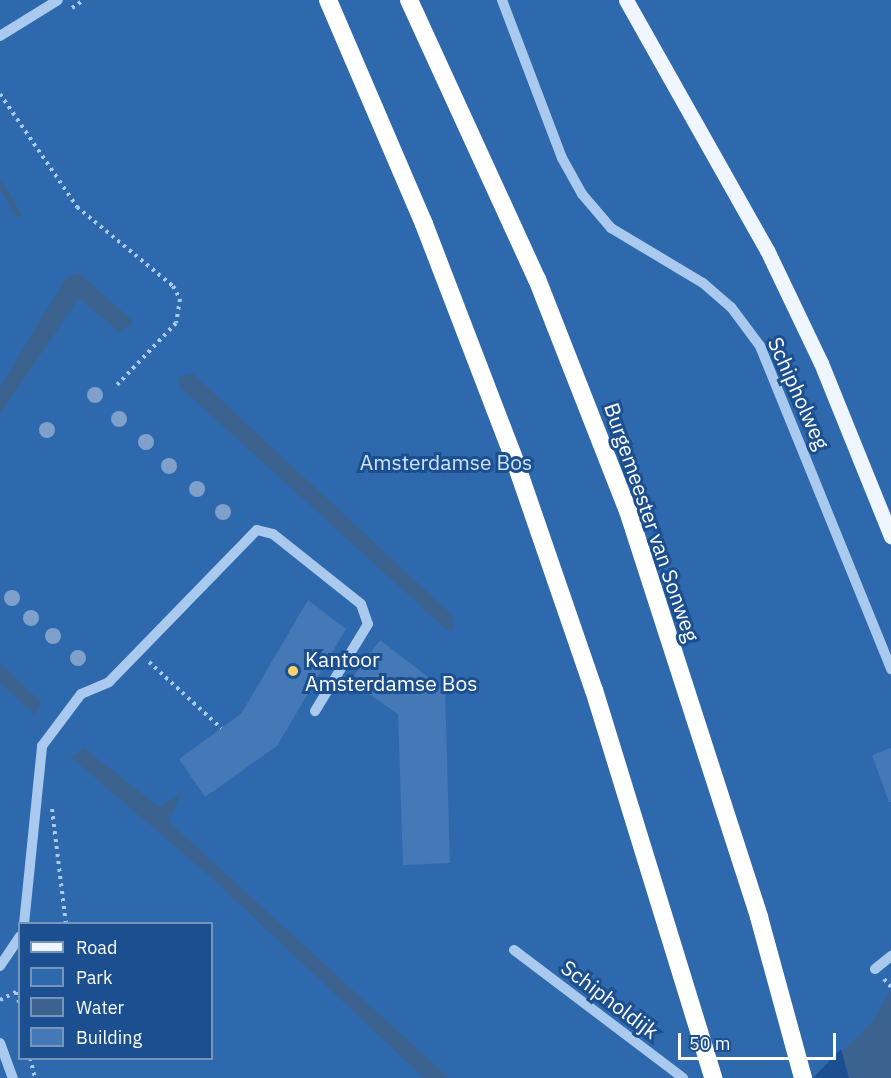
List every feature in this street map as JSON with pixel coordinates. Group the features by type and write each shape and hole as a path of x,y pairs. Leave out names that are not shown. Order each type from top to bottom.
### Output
{"highway":[{"path":"328,0 424,224 516,465 687,990 712,1078"},
{"name":"Burgemeester van Sonweg","path":"409,0 537,279 628,511 759,917 803,1078"}],"main road":[{"path":"626,0 767,250 825,373 891,536"}],"street":[{"path":"0,36 58,0"},
{"name":"Schipholweg","path":"502,0 562,158 582,194 611,228 704,283 731,308 760,346 891,669"},
{"path":"24,922 42,746 81,694 109,682 257,530 273,534 361,604 368,624 315,711"},
{"path":"0,966 18,939"},
{"name":"Schipholdijk","path":"514,950 683,1078"},
{"path":"875,969 891,956"},
{"path":"0,1043 13,1078"}],"path":[{"path":"0,94 77,207 172,286 180,299 176,323 117,386"},
{"path":"138,652 221,729"},
{"path":"48,802 56,818 66,922"},
{"path":"887,983 891,987"},
{"path":"0,1000 18,991"},
{"path":"30,1060 35,1078"}],"green space":[{"name":"Amsterdamse Bos","path":"0,0 891,0 891,1078 0,1078"}],"water":[{"path":"79,273 132,320 131,325 119,332 79,298 0,414 0,387 66,278"},
{"path":"192,373 452,615 453,629 448,631 180,387 178,378"},
{"path":"0,663 41,702 35,715 0,683"},
{"path":"84,748 159,807 181,793 169,822 449,1078 424,1078 214,880 71,757"},
{"path":"891,990 891,1078 817,1078 872,1022"}],"pier":[{"path":"841,1049 849,1078 814,1078 815,1076"}],"building":[{"name":"Kantoor Amsterdamse Bos","path":"308,600 346,629 277,746 205,797 179,759 241,714"},
{"path":"380,640 445,690 450,863 403,865 398,714 350,681"},
{"path":"891,748 891,802 889,802 872,755"}],"waterway":[{"path":"0,184 18,214"}],"place":[{"name":"Kantoor Amsterdamse Bos","path":"293,671"}]}
